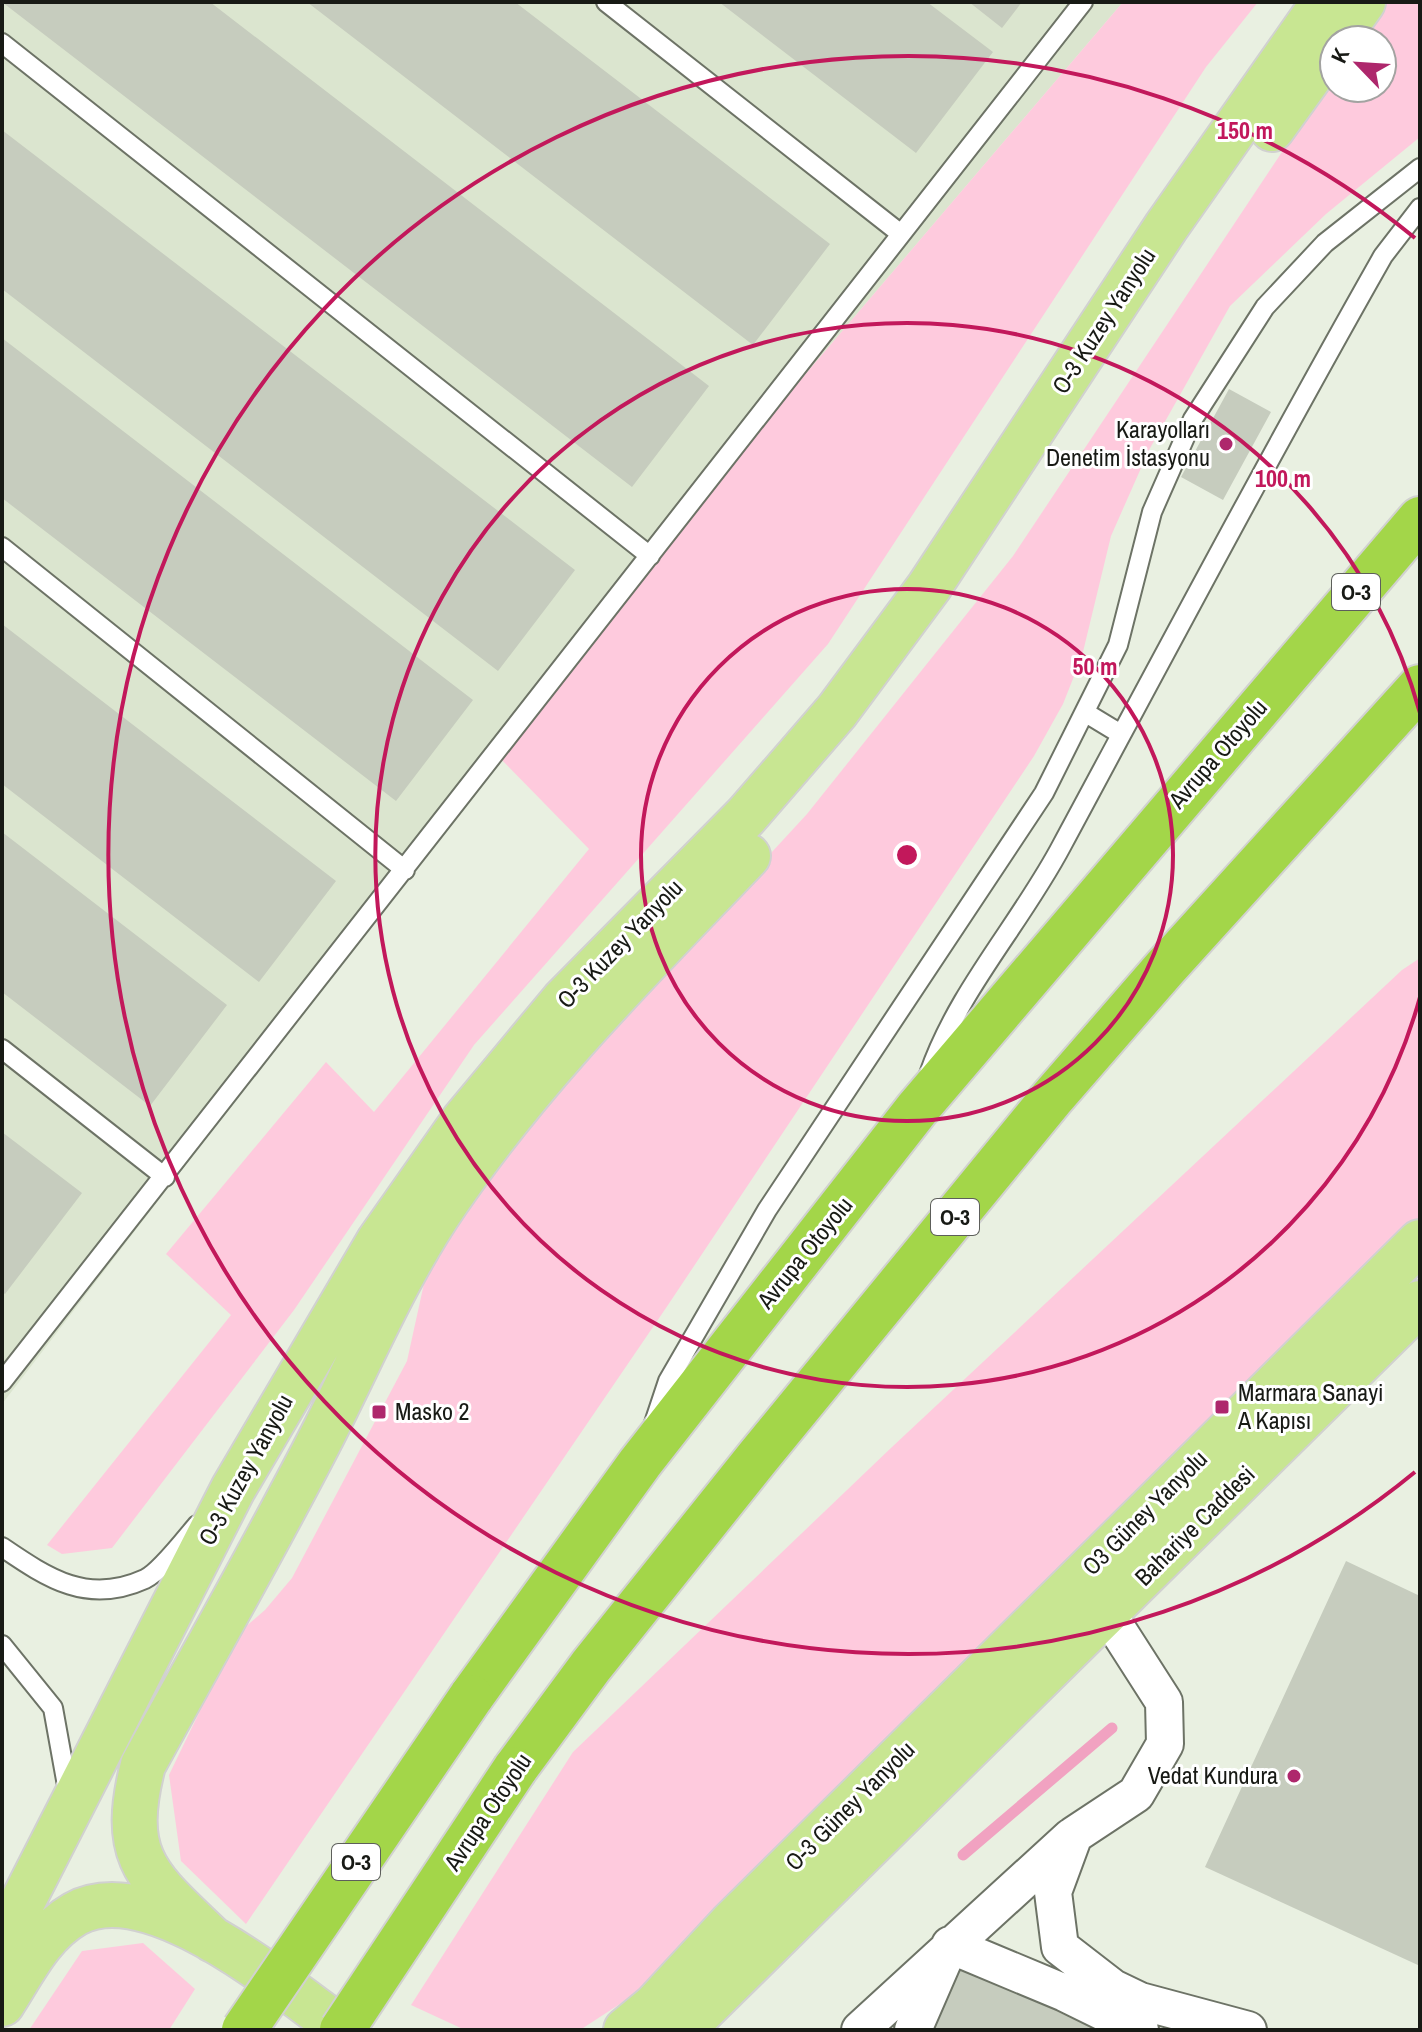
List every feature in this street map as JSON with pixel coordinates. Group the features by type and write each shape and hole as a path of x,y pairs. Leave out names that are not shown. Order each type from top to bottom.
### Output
{"highway":[{"name":"Avrupa Otoyolu","path":"244,2030 471,1697 640,1463 917,1109 1420,519"},
{"name":"Avrupa Otoyolu","path":"343,2030 515,1769 591,1666 748,1469 1052,1098 1165,968 1420,687"}],"main road":[{"name":"O-3 Kuzey Yanyolu","path":"2,1942 233,1489 379,1241 464,1120 563,1001 746,816 837,711 929,587 1166,227 1324,2"},
{"name":"O-3 Kuzey Yanyolu","path":"1347,24 1363,2"},
{"name":"O-3 Kuzey Yanyolu","path":"213,1940 157,1886 140,1861 133,1835 134,1801 143,1765 322,1436 402,1271 492,1138 589,1024 774,829 862,727 951,607 1192,240 1318,65"},
{"name":"O3 Güney Yanyolu","path":"1076,1583 1420,1242"},
{"name":"Bahariye Caddesi","path":"1107,1613 1420,1303"},
{"name":"O-3 Güney Yanyolu","path":"626,2030 655,2006 731,1924 1076,1583"},
{"name":"O-3 Güney Yanyolu","path":"682,2030 1107,1613"},
{"path":"2,2004 43,1939 76,1913 119,1903 156,1910 213,1940 343,2030"}],"street":[{"path":"860,2030 1074,1835 1136,1794 1165,1744 1164,1702 1107,1613 1076,1583"},
{"path":"1074,1835 1053,1892 1060,1947 1113,1988 1127,2020"},
{"path":"950,1945 1127,2020 1248,2030"},
{"path":"913,2030 950,1945"}],"lane":[{"path":"606,2 901,234"},
{"path":"2,1382 1083,2"},
{"path":"2,43 650,556"},
{"path":"640,1463 668,1381 767,1210 1044,793 1118,645 1152,512 1193,419 1265,307 1325,243 1420,168"},
{"path":"917,1109 942,1036 1061,848 1119,733 1383,256 1420,208"},
{"path":"2,547 405,870"},
{"path":"1086,713 1119,733"},
{"path":"2,1049 165,1177"},
{"path":"2,1547 45,1577 92,1592 147,1578 233,1489"},
{"path":"2,1645 53,1708 70,1806"}],"shaded area":[{"path":"2,2 1123,2 681,520 2,1404"},
{"path":"1123,2 1258,2 1206,67 828,644 474,1045 294,1310 112,1548 62,1554 47,1545 231,1315 166,1254 326,1062 374,1112 589,849 499,757 681,520"},
{"path":"1386,2 1420,2 1420,137 1326,214 1230,306 1149,450 1111,536 1082,656 1063,704 1034,756 668,1305 246,1924 181,1861 169,1775 237,1634 265,1610 292,1578 407,1361 425,1279 501,1146 807,814 1013,556 1318,98 1318,104 1398,104 1398,24 1370,24"},
{"path":"1420,958 1420,1250 646,1987 580,2030 465,2030 411,2005 573,1752 892,1447 1402,970"},
{"path":"143,1943 195,1989 169,2030 29,2030 82,1951"}],"building":[{"path":"2,2 210,2 709,386 632,487"},
{"path":"307,2 515,2 830,244 753,345"},
{"path":"719,2 927,2 993,52 916,153"},
{"path":"969,2 1022,2 1002,28"},
{"path":"2,130 575,570 498,671 2,289"},
{"path":"2,338 473,700 396,801 2,498"},
{"name":"Karayolları Denetim İstasyonu","path":"1229,389 1271,412 1223,500 1181,477"},
{"path":"2,624 336,881 259,982 2,784"},
{"path":"2,832 227,1005 150,1106 2,992"},
{"path":"2,1132 82,1193 5,1294 2,1292"},
{"path":"1346,1561 1420,1596 1420,1966 1205,1867"},
{"path":"958,1957 1100,2015 1094,2030 929,2030"}],"waterway":[{"path":"963,1855 1112,1728"}],"place":[{"name":"Karayolları Denetim İstasyonu","path":"1226,444"},
{"name":"Marmara Sanayi A Kapısı","path":"1222,1407"},
{"name":"Masko 2","path":"379,1412"},
{"name":"Vedat Kundura","path":"1294,1776"}]}
